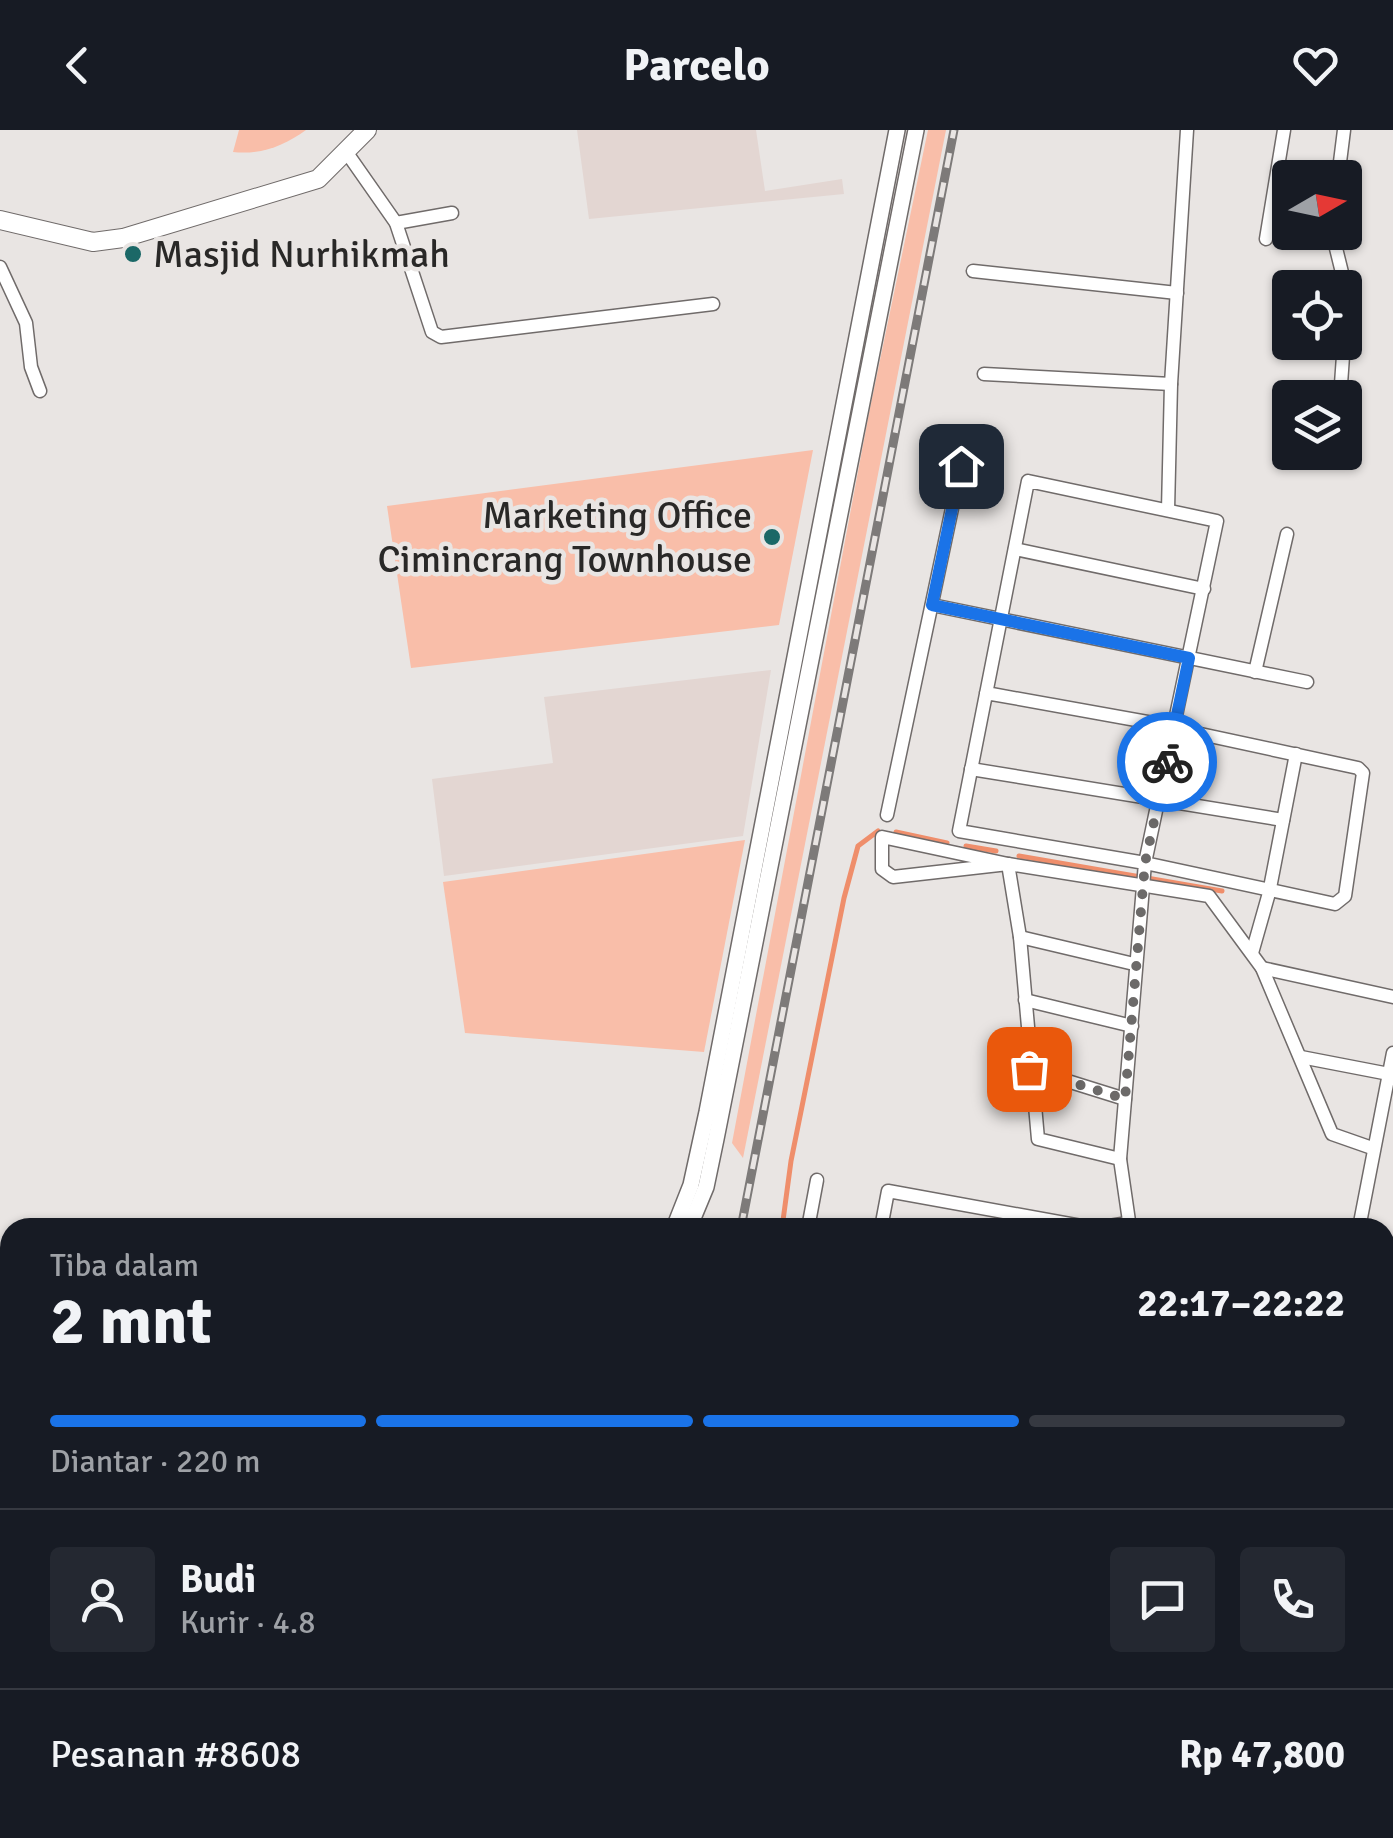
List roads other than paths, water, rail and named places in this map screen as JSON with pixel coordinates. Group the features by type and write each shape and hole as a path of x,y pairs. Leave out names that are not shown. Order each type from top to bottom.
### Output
{"main road":[{"path":"0,220 92,242 123,238 318,179 367,130"}],"street":[{"path":"693,1218 706,1187 716,1139 758,882 897,130"},
{"path":"678,1218 692,1186 916,130"},
{"path":"1168,510 1171,384 1188,130"},
{"path":"1266,239 1284,130"},
{"path":"1340,160 1344,130"},
{"path":"347,153 396,223 432,332 441,337 714,304"},
{"path":"396,223 452,213"},
{"path":"0,267 26,323 31,367 40,391"},
{"path":"973,271 1177,293"},
{"path":"984,374 1171,384"},
{"path":"887,815 961,466"},
{"path":"986,693 1174,727 1363,773 1345,896 1335,904 1145,873 960,830 986,693 1028,481 1217,521 1204,590 1174,727 1145,873 1134,964 1120,1158 1127,1218"},
{"path":"1255,672 1288,534"},
{"path":"1015,549 1204,590"},
{"path":"932,605 1306,682"},
{"path":"1252,953 1269,892 1296,754"},
{"path":"972,769 1282,820"},
{"path":"1008,864 893,877 882,869 882,838 1008,864 1145,873 1209,896 1262,968 1332,1134 1372,1148"},
{"path":"1008,864 1020,937 1038,1139 1120,1158"},
{"path":"1020,937 1134,964"},
{"path":"1262,968 1393,998"},
{"path":"1026,1000 1132,1026"},
{"path":"1362,1218 1372,1148 1390,1095 1393,1053"},
{"path":"1301,1057 1389,1074"},
{"path":"1029,1069 1125,1099"},
{"path":"810,1218 816,1180"},
{"path":"883,1218 888,1191 1029,1218"}],"waterway":[{"path":"783,1218 791,1161 844,898 858,846 878,831"},
{"path":"896,832 947,843"},
{"path":"966,846 996,851"},
{"path":"1019,856 1222,891"}],"railway":[{"path":"743,1218 954,130"}],"place":[{"name":"Masjid Nurhikmah","path":"133,254"},
{"name":"Marketing Office Cimincrang Townhouse","path":"772,537"}]}
